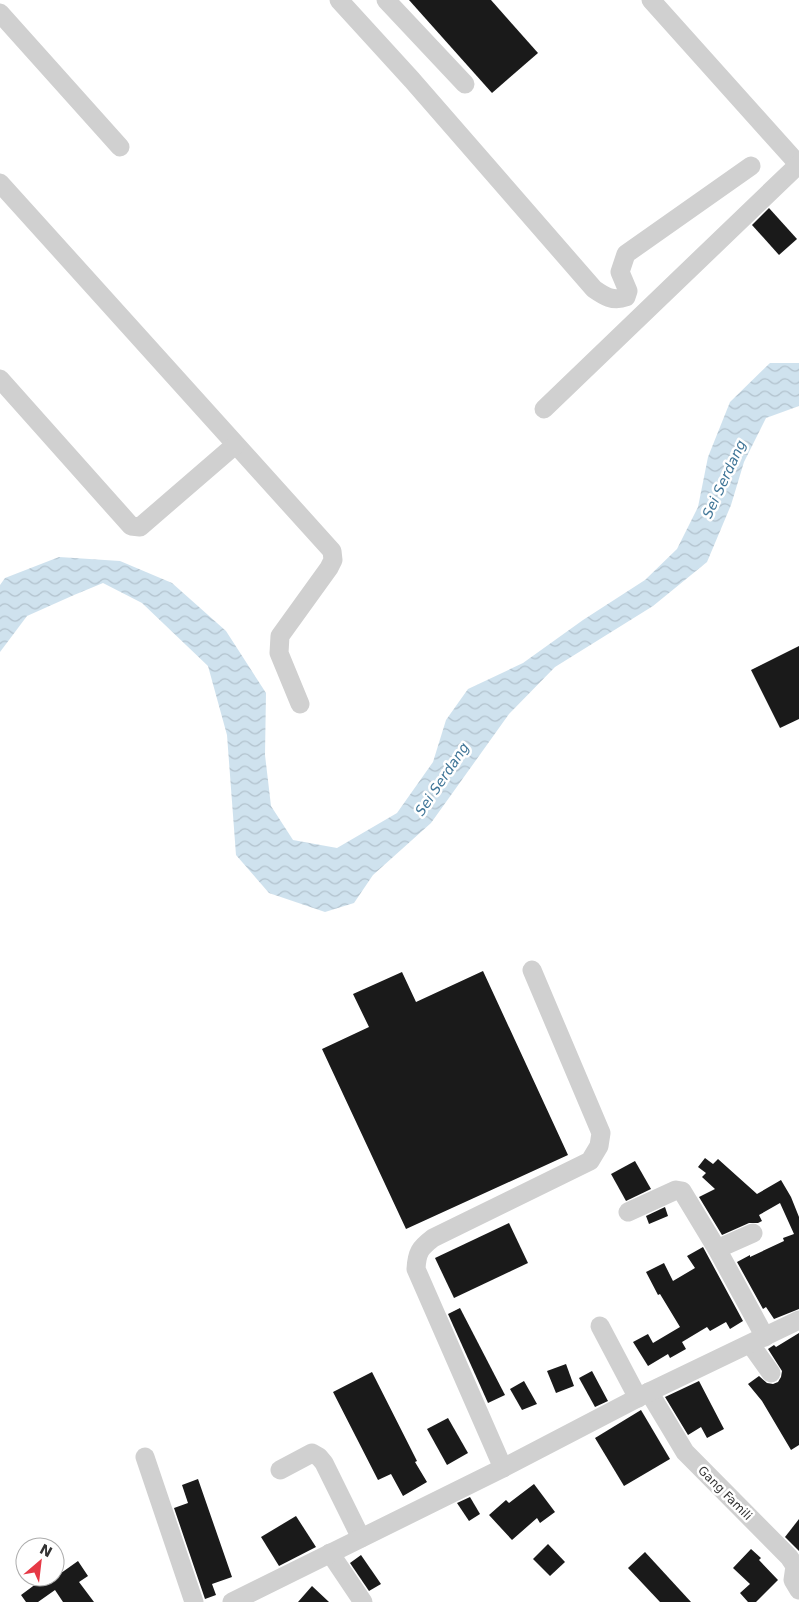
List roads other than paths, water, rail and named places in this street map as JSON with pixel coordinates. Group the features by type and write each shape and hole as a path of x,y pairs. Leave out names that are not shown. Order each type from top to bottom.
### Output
{"street":[{"path":"339,0 412,80 594,289 604,296 612,299 626,297 628,291 620,272 626,254 751,166"},
{"path":"386,0 465,84"},
{"path":"544,409 799,165 651,0"},
{"path":"0,13 120,147"},
{"path":"0,183 332,552 333,560 329,568 280,636 279,653 300,704"},
{"path":"0,379 131,526 140,527 235,445"},
{"path":"503,1468 416,1269 416,1264 420,1249 433,1238 590,1161 599,1146 601,1133 532,970"},
{"path":"628,1212 657,1197 676,1190 680,1190 686,1196 716,1249 771,1373"},
{"path":"716,1249 753,1233"},
{"path":"232,1602 503,1468 644,1395 799,1320"},
{"name":"Gang Famili","path":"600,1326 644,1395 685,1452 789,1557 795,1566 793,1580 799,1590"},
{"path":"280,1470 308,1455 315,1454 319,1457 361,1538"},
{"path":"146,1457 194,1602"},
{"path":"330,1553 363,1602"}],"water":[{"name":"Sei Serdang","path":"770,363 799,363 799,406 766,418 744,462 731,505 707,562 653,606 555,667 509,714 431,823 373,875 354,903 325,912 269,893 236,855 227,735 208,666 142,603 103,583 27,616 0,652 0,585 5,578 59,557 120,561 172,583 226,631 266,693 265,755 271,806 293,840 337,848 397,813 433,762 446,720 468,689 523,663 583,620 645,580 677,549 698,507 708,457 730,402"}]}
